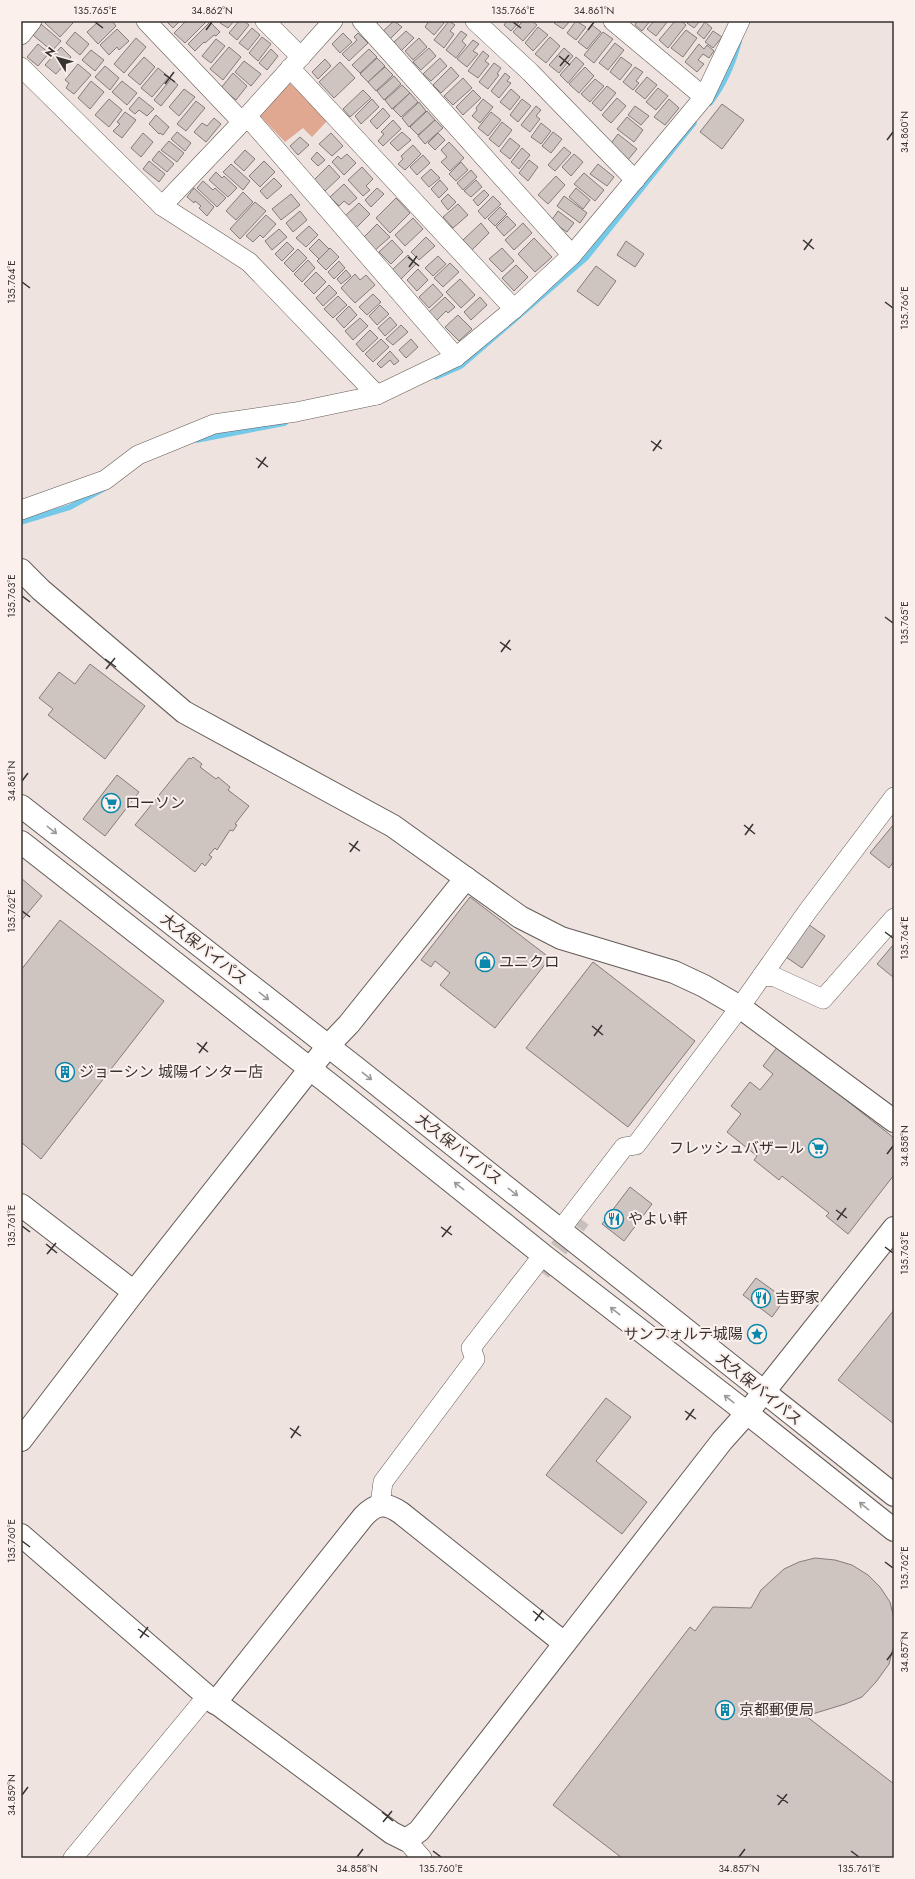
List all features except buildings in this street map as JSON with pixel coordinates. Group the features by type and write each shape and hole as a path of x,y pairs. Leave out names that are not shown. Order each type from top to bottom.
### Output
{"main road":[{"path":"21,570 41,590 184,712 393,826 520,917 561,938 674,972 704,986 740,1007 894,1121"},
{"name":"大久保バイパス","path":"21,806 561,1229 894,1495"},
{"name":"大久保バイパス","path":"21,842 499,1218 543,1255 747,1413 894,1530"},
{"path":"21,1440 134,1292 328,1046 349,1024 466,878"},
{"path":"21,1205 134,1292"},
{"path":"21,1535 211,1700 386,1828 406,1840 419,1831 722,1441 764,1392 894,1228"},
{"path":"211,1700 362,1517 371,1508 380,1505 393,1507 401,1513 564,1643"}],"street":[{"path":"21,35 32,21"},
{"path":"146,21 244,119 456,357"},
{"path":"265,21 296,62 514,309"},
{"path":"162,206 334,21"},
{"path":"362,21 572,255"},
{"path":"475,21 530,72 635,180"},
{"path":"613,21 704,97"},
{"path":"21,510 105,480 138,455 214,424 296,412 377,395 456,357 514,309 572,255 635,180 704,97 736,23"},
{"path":"21,67 162,206 249,262 377,395"},
{"path":"581,1218 740,1007 807,912 894,797"},
{"path":"762,976 775,977 823,999 894,918"},
{"path":"561,1229 624,1146 636,1145"},
{"path":"475,1358 471,1348 543,1255"},
{"path":"380,1505 383,1482 534,1280"},
{"path":"73,1858 211,1700"},
{"path":"406,1840 422,1858"}],"shaded area":[{"path":"289,82 327,121 312,137 303,128 285,142 260,116"}],"waterway":[{"path":"710,103 728,74 739,42"},
{"path":"436,377 461,366 586,258 694,123"},
{"path":"197,440 285,423"},
{"path":"21,522 70,507 105,488"}],"tunnel":[{"path":"541,1272 581,1219"}],"place":[{"name":"ローソン","path":"111,803"},
{"name":"ユニクロ","path":"485,962"},
{"name":"ジョーシン 城陽インター店","path":"65,1072"},
{"name":"フレッシュバザール","path":"818,1148"},
{"name":"やよい軒","path":"614,1219"},
{"name":"吉野家","path":"761,1298"},
{"name":"サンフォルテ城陽","path":"757,1334"},
{"name":"京都郵便局","path":"725,1710"}]}
